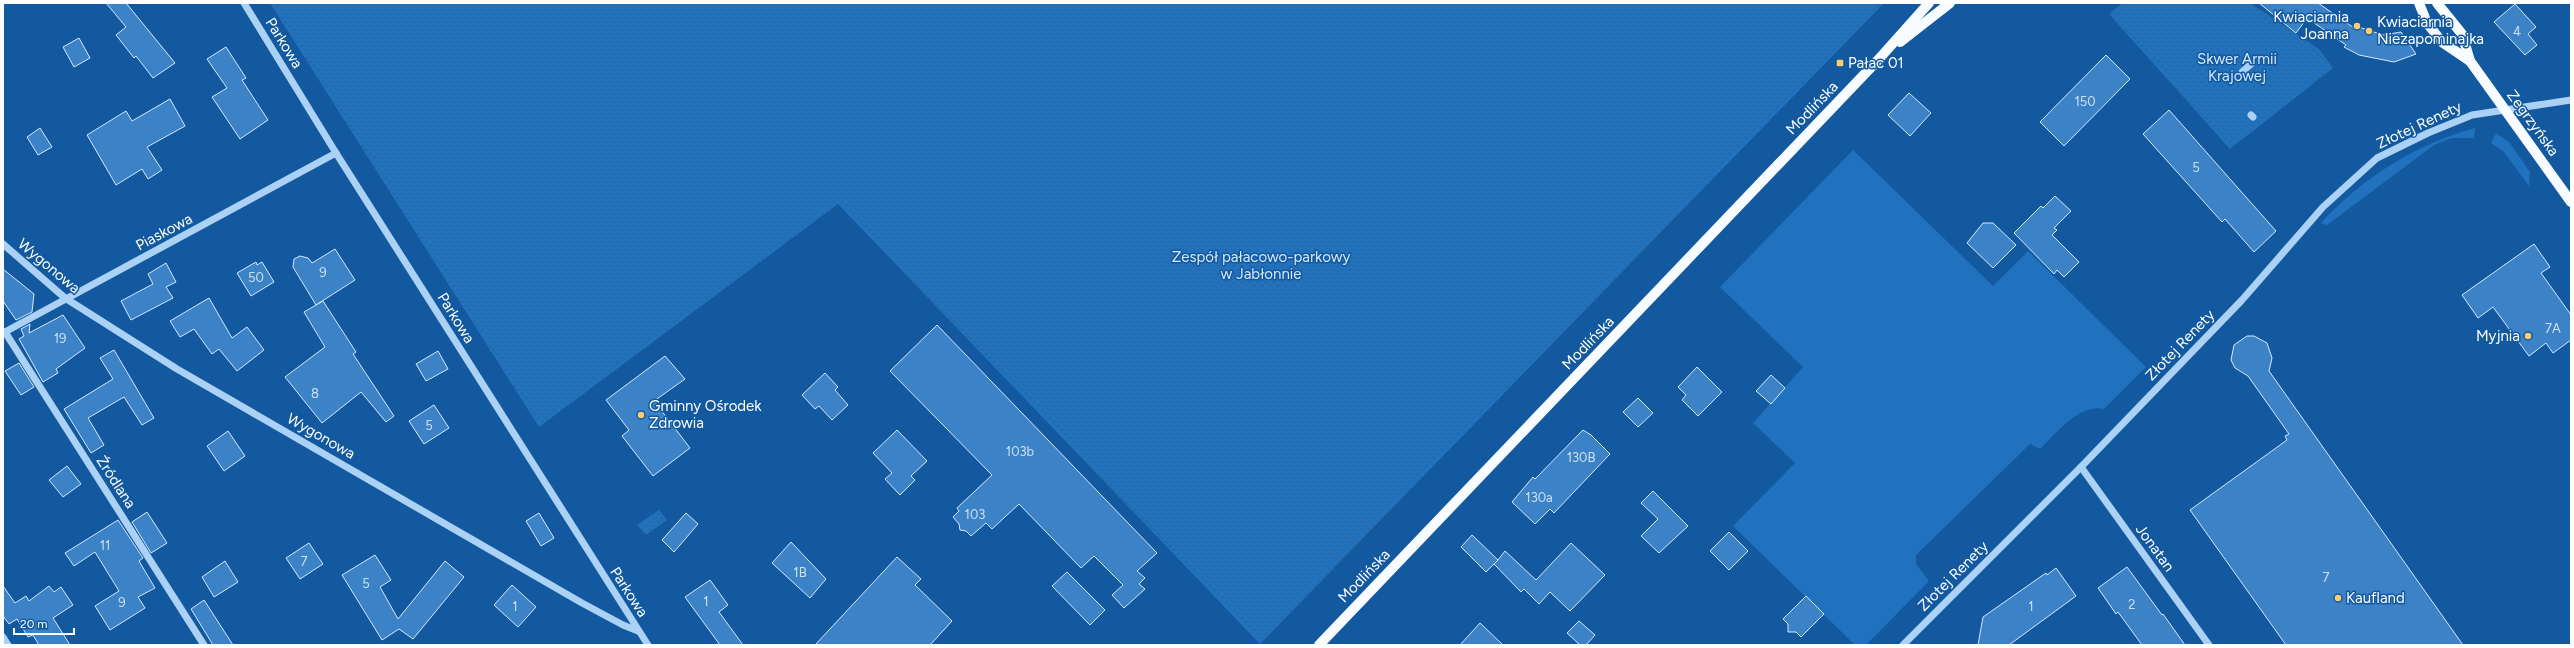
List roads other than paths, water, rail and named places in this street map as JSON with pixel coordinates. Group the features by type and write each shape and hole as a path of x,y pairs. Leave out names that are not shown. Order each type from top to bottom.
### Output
{"main road":[{"name":"Modlińska","path":"1319,645 1878,60 1929,3"},
{"name":"Modlińska","path":"1878,60 1950,3"},
{"name":"Zegrzyńska","path":"2419,3 2427,23 2438,37 2470,62 2571,202"},
{"name":"Zegrzyńska","path":"2437,3 2462,34 2470,62"}],"street":[{"name":"Parkowa","path":"244,3 336,153 648,645"},
{"path":"2245,76 2242,72 2252,64"},
{"name":"Złotej Renety","path":"1903,645 2081,467 2242,300 2323,207 2378,158 2428,133 2472,115 2571,100"},
{"name":"Piaskowa","path":"4,332 65,298 202,227 336,153"},
{"name":"Wygonowa","path":"3,244 65,298 177,369 582,603 623,625 638,631"},
{"name":"Źródlana","path":"4,332 204,645"},
{"name":"Jonatan","path":"2081,467 2208,645"},
{"path":"3,638 8,645"}],"place":[{"name":"Kwiaciarnia Joanna","path":"2357,26"},
{"name":"Kwiaciarnia Niezapominajka","path":"2369,31"},
{"name":"Pałac 01","path":"1840,63"},
{"name":"Myjnia","path":"2528,336"},
{"name":"Gminny Ośrodek Zdrowia","path":"641,415"},
{"name":"Kaufland","path":"2338,598"}],"park label":[{"name":"Skwer Armii Krajowej","path":"2237,68"},
{"name":"Zespół pałacowo-parkowy w Jabłonnie","path":"1261,266"}]}
